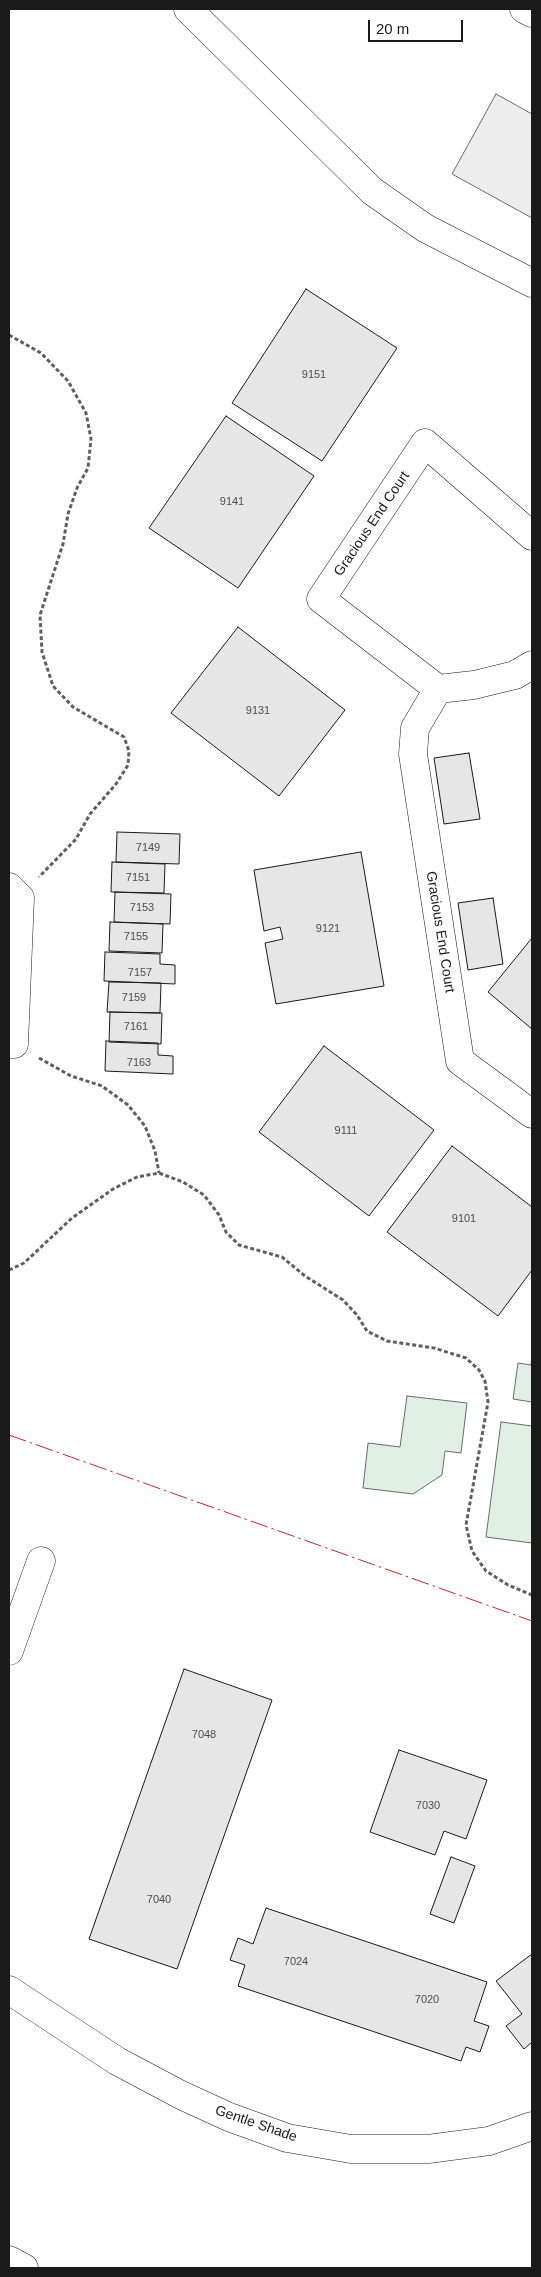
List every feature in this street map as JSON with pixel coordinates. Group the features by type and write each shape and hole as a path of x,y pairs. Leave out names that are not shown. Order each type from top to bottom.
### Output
{"street":[{"path":"188,9 372,191 425,228 532,283"},
{"path":"524,9 532,13"},
{"name":"Gracious End Court","path":"532,536 425,443 321,599 438,690 415,728 412,754 460,1061 532,1114"},
{"path":"438,690 474,685 516,675 532,665"},
{"path":"12,1044 14,893"},
{"path":"9,1652 41,1561"},
{"name":"Gentle Shade","path":"9,1990 117,2061 181,2095 229,2117 287,2138 351,2149 428,2149 488,2141 532,2126"},
{"path":"9,2260 24,2268"}],"path":[{"path":"9,335 41,353 68,381 86,413 91,439 88,468 77,488 68,514 63,544 40,614 42,652 53,686 73,708 124,737 129,751 128,765 116,784 90,814 76,838 14,893"},
{"path":"12,1044 71,1076 102,1086 128,1105 145,1126 156,1151 159,1173"},
{"path":"9,1270 24,1263 72,1218 113,1189 137,1177 159,1173 182,1182 204,1195 219,1215 226,1232 239,1245 282,1257 305,1276 343,1300 357,1315 367,1332 387,1341 434,1348 466,1358 479,1370 485,1381 488,1402 466,1525 472,1551 486,1571 508,1585 532,1595"}],"green space":[{"path":"532,1354 532,1402 513,1399 518,1363 531,1365"},
{"path":"407,1396 467,1403 461,1453 445,1451 442,1475 413,1494 363,1488 368,1443 400,1447"},
{"path":"501,1422 532,1426 532,1543 486,1537"}],"shaded area":[{"path":"496,94 532,114 532,218 452,174"}],"building":[{"path":"306,289 397,348 322,461 232,403"},
{"path":"226,416 314,476 238,588 149,528"},
{"path":"238,627 345,710 279,796 171,713"},
{"path":"469,753 480,819 444,824 434,758"},
{"path":"117,832 180,834 179,864 116,862"},
{"path":"361,852 384,986 276,1004 265,943 283,939 280,927 264,931 254,870"},
{"path":"112,862 165,864 164,893 111,892"},
{"path":"115,892 171,894 170,924 114,922"},
{"path":"493,898 503,964 468,970 458,903"},
{"path":"110,922 163,924 162,953 109,951"},
{"path":"532,938 532,1029 488,992"},
{"path":"105,952 160,954 160,964 175,965 175,984 104,981"},
{"path":"109,982 161,983 160,1013 107,1012"},
{"path":"110,1012 162,1013 161,1044 109,1042"},
{"path":"106,1041 158,1043 158,1055 173,1056 173,1074 105,1071"},
{"path":"324,1046 434,1130 369,1216 259,1132"},
{"path":"452,1146 532,1207 532,1270 498,1316 387,1232"},
{"path":"184,1669 272,1700 177,1969 89,1939"},
{"path":"399,1750 487,1780 466,1839 444,1831 435,1855 370,1832"},
{"path":"451,1857 475,1866 454,1923 430,1914"},
{"path":"266,1908 487,1982 474,2021 489,2026 480,2052 466,2047 461,2061 238,1986 245,1965 230,1960 238,1938 253,1944"},
{"path":"532,1954 532,2042 524,2049 506,2026 522,2014 496,1981"}],"power":[{"path":"9,1435 532,1621"}]}
